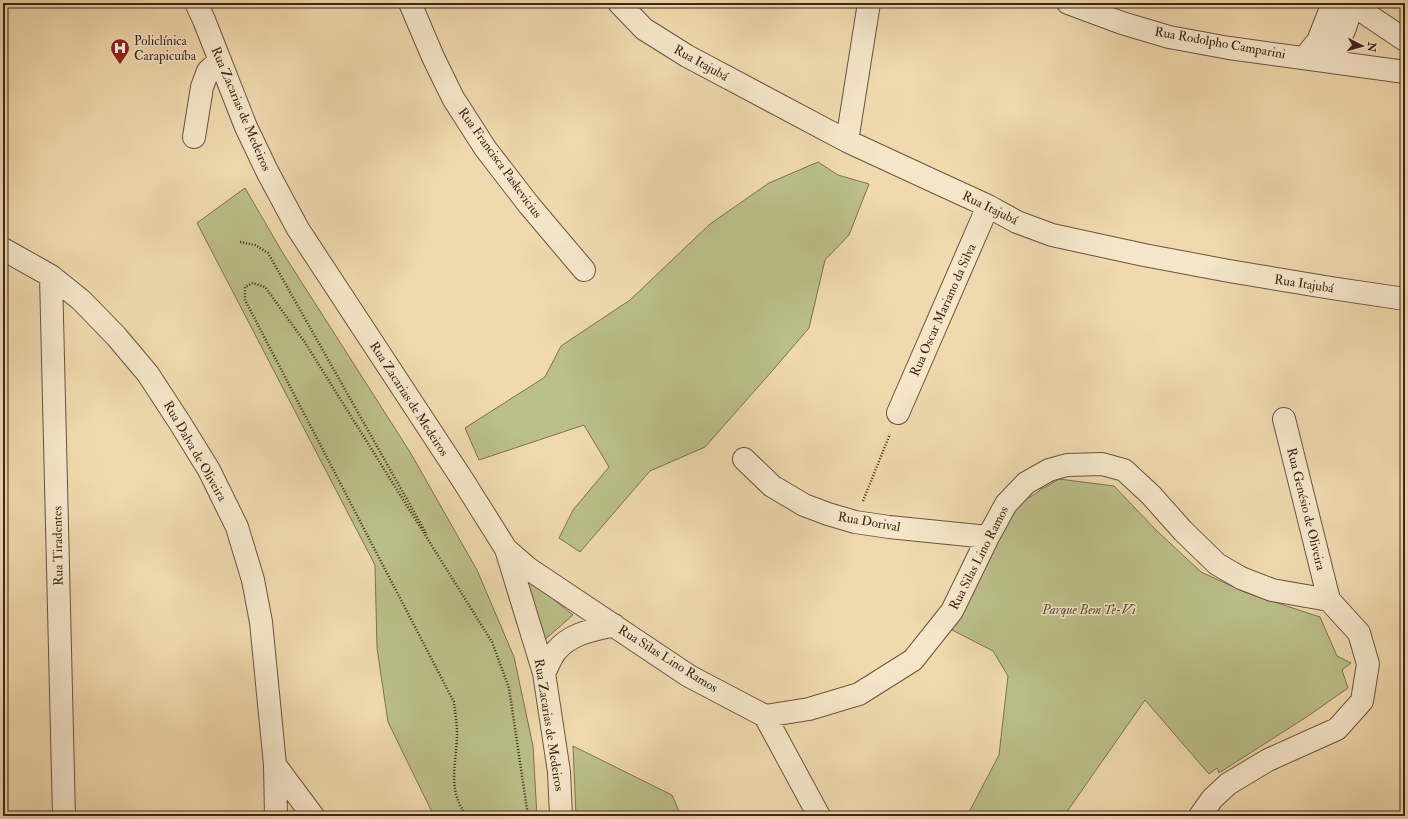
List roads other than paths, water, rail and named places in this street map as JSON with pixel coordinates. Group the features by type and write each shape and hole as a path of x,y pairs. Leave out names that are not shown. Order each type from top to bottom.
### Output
{"street":[{"name":"Rua Zacarias de Medeiros","path":"196,3 246,127 266,171 298,229 464,482 506,549 544,673 559,772 561,816"},
{"name":"Rua Francisca Paskevicius","path":"410,3 433,57 453,98 486,148 529,205 584,270"},
{"name":"Rua Itajubá","path":"619,3 644,29 687,56 847,141 988,206 1017,222 1059,237 1144,255 1229,271 1405,299"},
{"path":"847,141 869,3"},
{"name":"Rua Rodolpho Camparini","path":"1068,3 1122,23 1169,37 1229,48 1305,57 1405,72"},
{"path":"1305,57 1318,41 1355,6"},
{"path":"1355,6 1405,40"},
{"path":"1328,61 1340,40 1355,6"},
{"path":"194,137 202,87 208,71 220,60"},
{"name":"Rua Oscar Mariano da Silva","path":"898,413 988,206"},
{"name":"Rua Dalva de Oliveira","path":"3,249 52,276 81,300 116,336 148,374 209,470 237,527 254,580 261,622 275,764 276,816"},
{"name":"Rua Tiradentes","path":"52,276 64,816"},
{"name":"Rua Genésio de Oliveira","path":"1284,419 1329,600"},
{"name":"Rua Dorival","path":"744,459 778,490 804,504 828,514 855,522 988,537"},
{"name":"Rua Silas Lino Ramos","path":"506,549 529,569 689,676 765,716 809,709 859,694 913,660 952,612 988,537 1006,504 1026,483 1050,470 1067,465 1102,464 1124,470 1151,495 1183,531 1217,564 1241,578 1272,590 1329,600"},
{"path":"1200,816 1212,799 1228,784 1268,760 1337,729 1362,701 1368,664 1358,633 1329,600"},
{"path":"544,673 555,652 566,641 590,630 614,626"},
{"path":"765,716 819,816"},
{"path":"275,764 313,816"}],"place":[{"name":"Policlínica Carapicuíba","path":"120,65"}],"park label":[{"name":"Parque Bem Te-Vi","path":"1089,610"}]}
